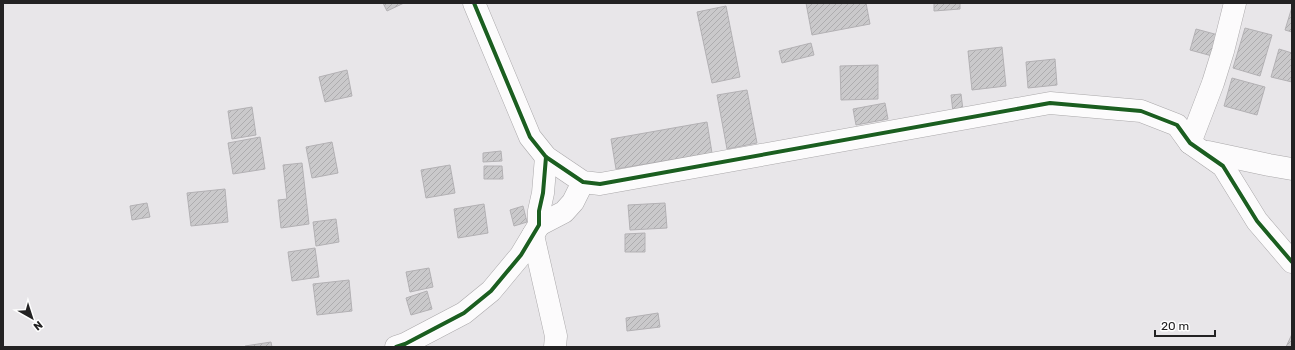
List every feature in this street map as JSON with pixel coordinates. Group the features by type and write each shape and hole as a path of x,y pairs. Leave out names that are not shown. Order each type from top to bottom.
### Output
{"street":[{"path":"474,3 530,137 546,157 583,182 600,184 1050,103 1141,111 1177,125 1196,147 1223,166 1257,221 1292,262"},
{"path":"1196,147 1235,3"},
{"path":"1196,147 1269,165 1292,169"},
{"path":"396,347 405,344 464,313 491,291 521,255 536,230 543,193 546,157"},
{"path":"536,230 564,212 574,202 583,182"},
{"path":"536,230 556,336 555,347"}],"building":[{"path":"383,3 404,3 387,11"},
{"path":"806,3 866,3 870,24 812,35"},
{"path":"934,3 960,3 960,9 934,11"},
{"path":"726,6 740,77 712,83 697,12"},
{"path":"1292,7 1292,32 1285,30"},
{"path":"1245,28 1272,35 1260,76 1233,68"},
{"path":"1196,29 1222,36 1216,57 1190,50"},
{"path":"811,43 814,55 782,63 779,51"},
{"path":"1002,47 1006,86 972,90 968,51"},
{"path":"1279,49 1292,53 1292,82 1271,77"},
{"path":"1055,59 1057,85 1028,88 1026,62"},
{"path":"878,65 878,99 841,100 840,66"},
{"path":"347,70 352,96 325,102 319,77"},
{"path":"1232,78 1265,87 1257,115 1224,106"},
{"path":"747,90 757,143 727,149 717,95"},
{"path":"961,94 963,110 953,112 951,95"},
{"path":"885,103 888,119 856,125 853,109"},
{"path":"252,107 256,135 232,139 228,111"},
{"path":"707,122 712,153 616,169 611,139"},
{"path":"260,137 265,169 233,174 228,143"},
{"path":"332,142 338,173 312,178 306,147"},
{"path":"501,151 502,161 483,162 483,153"},
{"path":"302,163 309,224 281,228 278,200 287,199 283,165"},
{"path":"450,165 455,193 426,198 421,170"},
{"path":"484,166 502,166 503,179 484,179"},
{"path":"225,189 228,222 191,226 187,193"},
{"path":"147,203 150,217 132,220 130,206"},
{"path":"665,203 667,228 630,230 628,205"},
{"path":"484,204 488,233 458,238 454,209"},
{"path":"523,206 527,222 514,226 510,210"},
{"path":"336,219 339,242 316,246 313,222"},
{"path":"645,233 645,252 625,252 625,234"},
{"path":"315,248 319,277 292,281 288,252"},
{"path":"429,268 433,287 410,292 406,272"},
{"path":"349,280 352,311 317,315 313,284"},
{"path":"427,291 432,309 411,315 406,298"},
{"path":"658,313 660,327 627,331 626,318"},
{"path":"1292,334 1292,347 1286,347"},
{"path":"271,342 272,347 245,346"}],"cycle path":[{"path":"474,3 530,137 546,157 583,182 600,184 1050,103 1141,111 1177,125 1190,143 1223,166 1257,221 1292,262"},
{"path":"396,347 405,344 464,313 491,291 521,255 539,225 539,211 543,193 546,157"}]}
